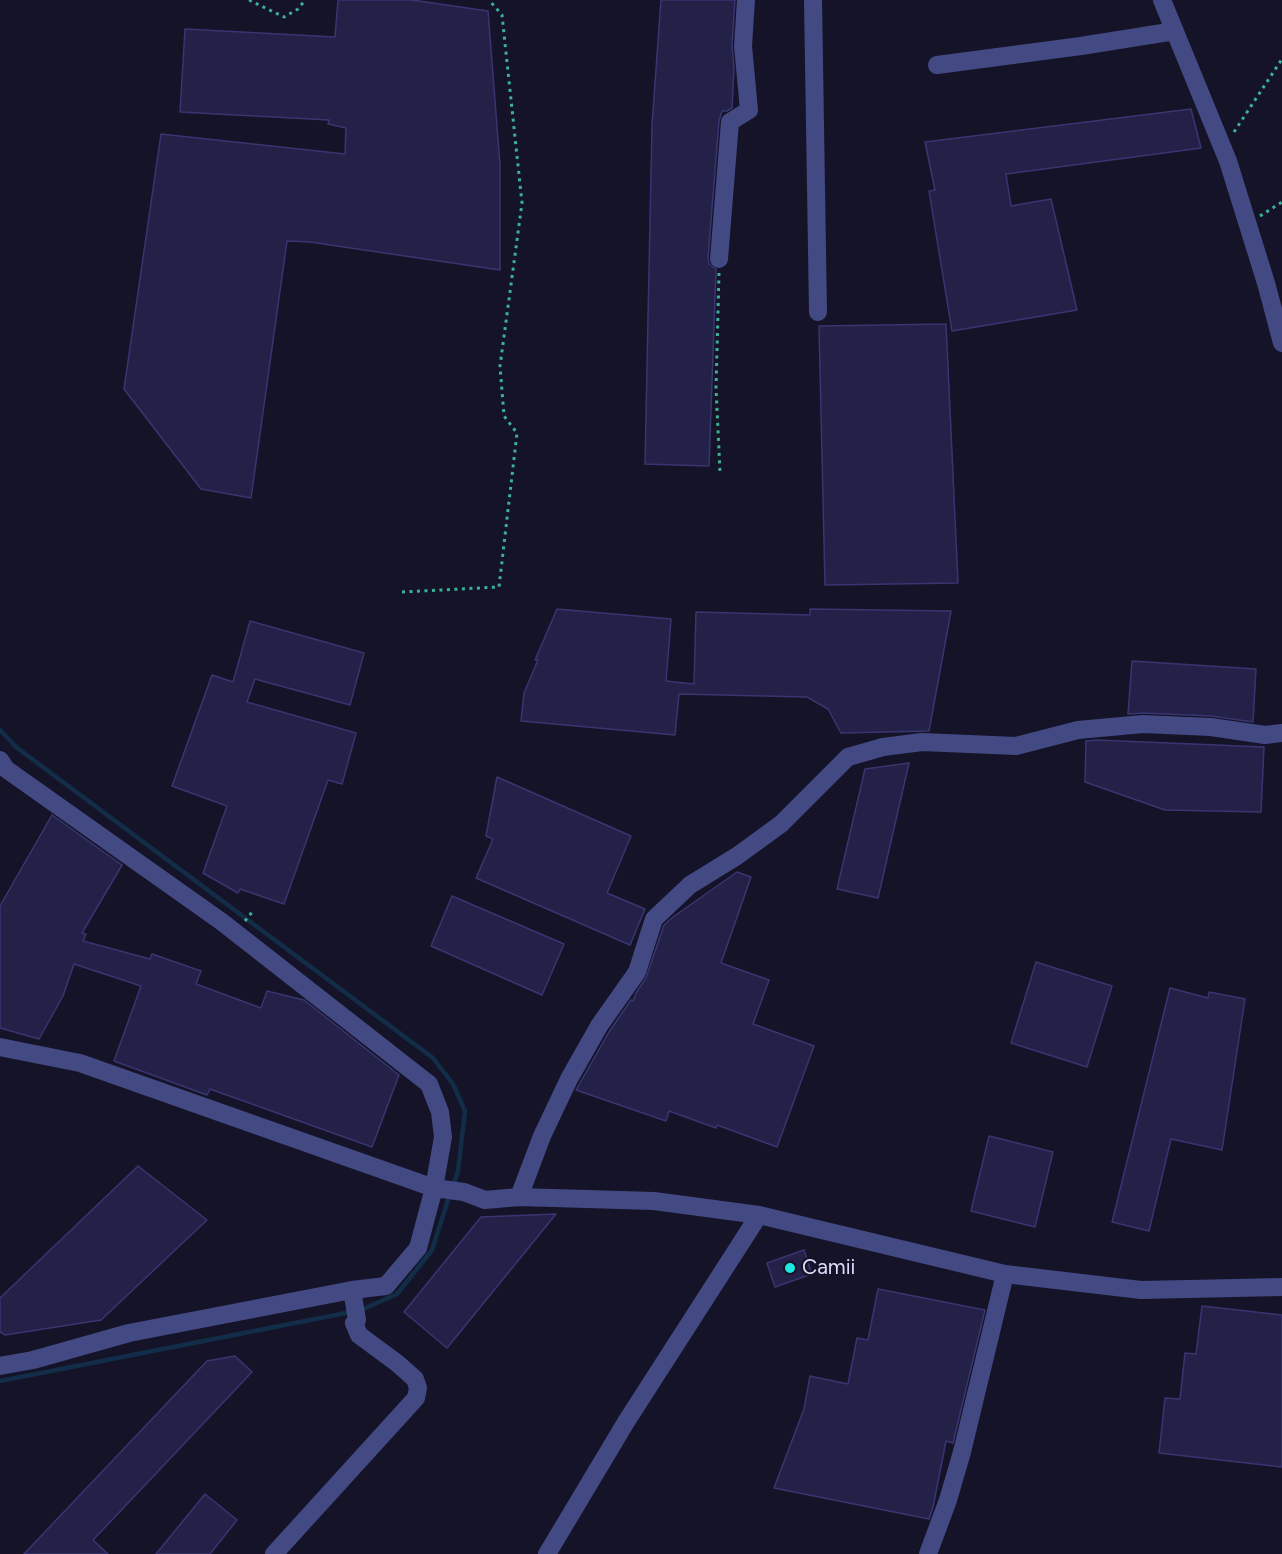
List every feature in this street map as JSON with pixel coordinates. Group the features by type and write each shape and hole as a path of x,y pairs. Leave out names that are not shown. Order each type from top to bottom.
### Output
{"street":[{"path":"719,259 730,122 749,110 743,46 746,0"},
{"path":"813,0 818,312"},
{"path":"1162,0 1223,149 1282,343"},
{"path":"937,65 1175,31"},
{"path":"519,1197 542,1136 569,1079 599,1026 637,972 654,919 690,885 737,856 781,824 848,757 883,747 921,742 1016,746 1078,730 1143,724 1211,728 1265,735 1282,733"},
{"path":"0,760 6,769 222,922 429,1084 440,1112 443,1137 438,1188 418,1248 386,1287 354,1304 129,1333 33,1360 0,1366"},
{"path":"0,1047 80,1064 438,1188 464,1192 485,1200 519,1197 654,1201 759,1215 1005,1274 1141,1290 1282,1287"},
{"path":"547,1554 626,1422 759,1215"},
{"path":"928,1554 948,1500 962,1452 1005,1274"},
{"path":"273,1554 416,1398 418,1388 415,1379 359,1335 354,1323 354,1304"}],"path":[{"path":"249,0 284,17 298,9 306,0"},
{"path":"402,592 499,587 517,433 504,416 500,366 522,202 502,15 489,0"},
{"path":"1223,149 1282,59"},
{"path":"1247,224 1282,202"},
{"path":"719,259 716,388 720,472"}],"building":[{"path":"338,0 412,0 488,11 500,165 500,270 310,242 287,241 251,498 201,489 124,389 161,134 345,154 346,128 328,124 329,120 180,112 185,29 335,37"},
{"path":"661,0 735,0 732,108 722,111 719,121 708,258 709,264 716,269 709,466 645,464 652,125"},
{"path":"1191,109 1201,148 1006,174 1011,206 1051,199 1077,310 952,331 929,191 935,190 925,142"},
{"path":"946,324 958,583 825,585 819,326"},
{"path":"557,609 671,619 666,681 694,684 696,612 810,615 810,609 951,611 929,731 841,733 828,709 807,697 679,694 675,735 521,721 524,693 538,660 535,660"},
{"path":"250,621 364,653 350,705 255,679 247,702 356,733 342,784 328,780 284,904 240,889 238,893 203,873 227,806 172,786 212,675 233,682"},
{"path":"1132,661 1256,669 1253,722 1211,716 1128,714"},
{"path":"1086,741 1264,747 1261,812 1165,810 1085,782"},
{"path":"909,763 878,898 837,889 865,769"},
{"path":"497,777 631,836 607,893 645,909 630,945 476,878 493,839 486,836"},
{"path":"52,815 122,865 82,933 86,934 83,941 150,959 152,954 201,971 196,984 261,1008 267,991 304,1000 399,1075 372,1147 210,1089 207,1095 114,1061 141,986 74,964 63,996 39,1039 0,1028 0,906"},
{"path":"737,872 751,877 721,963 769,980 753,1024 814,1046 777,1147 717,1125 716,1128 669,1111 666,1121 576,1090 609,1032 631,1000 633,1001 646,978 664,925"},
{"path":"452,896 564,944 542,995 431,946"},
{"path":"1036,962 1112,986 1087,1067 1011,1043"},
{"path":"1170,988 1208,998 1209,992 1245,999 1222,1150 1171,1139 1149,1231 1112,1222"},
{"path":"989,1136 1053,1152 1035,1227 971,1211"},
{"path":"138,1166 207,1220 101,1320 5,1335 0,1332 0,1298"},
{"path":"556,1214 447,1348 404,1312 481,1217"},
{"name":"Camii","path":"804,1250 812,1274 775,1287 767,1263"},
{"path":"878,1289 985,1310 953,1443 946,1441 929,1519 774,1488 804,1409 810,1376 848,1384 857,1338 868,1340"},
{"path":"1202,1306 1282,1315 1282,1467 1159,1453 1165,1398 1180,1399 1185,1353 1196,1354"},
{"path":"235,1356 252,1372 93,1540 108,1554 24,1554 207,1361"},
{"path":"205,1494 237,1520 210,1554 156,1554"}],"waterway":[{"path":"0,730 16,747 433,1058 453,1084 465,1111 458,1171 453,1186"},
{"path":"359,1311 397,1294 432,1250 450,1194"},
{"path":"0,1381 351,1312"}],"place":[{"name":"Camii","path":"790,1268"}]}
